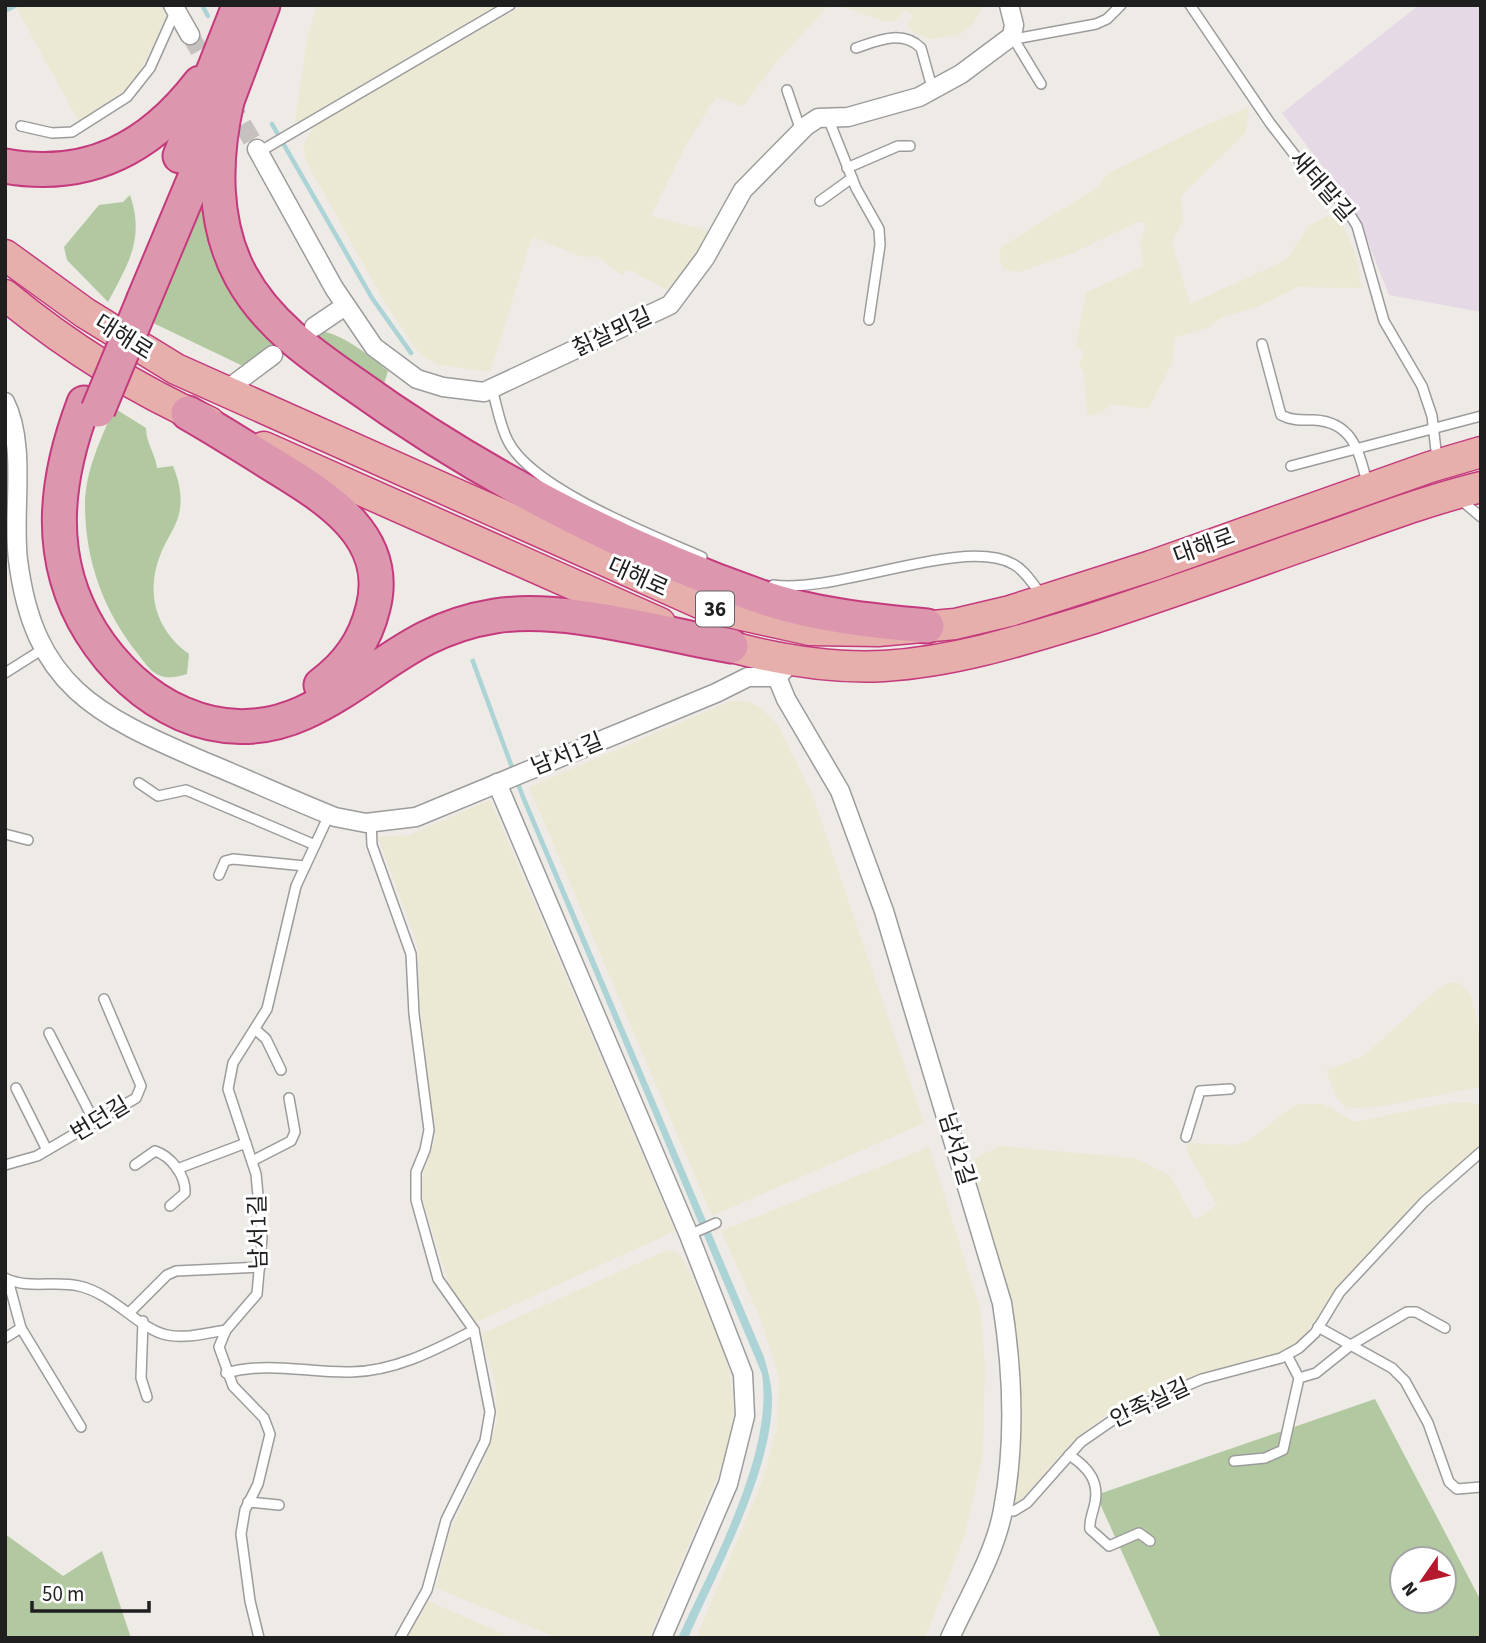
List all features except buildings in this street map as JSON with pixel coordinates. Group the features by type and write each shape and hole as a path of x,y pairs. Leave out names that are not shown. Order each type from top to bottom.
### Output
{"highway":[{"path":"239,5 136,295 91,406 66,456 58,500 59,546 69,585 85,622 117,667 147,694 185,716 237,726 288,719 320,704 416,641 451,626 515,614 561,615 731,646"},
{"path":"136,295 227,101 263,5"},
{"path":"5,166 70,170 117,154 163,124 182,106 218,59"},
{"path":"227,101 221,128 218,192 232,258 250,292 272,320 323,362 437,440 495,475 659,555 762,598 823,614 927,626"},
{"name":"대해로","path":"5,255 126,340 176,369 711,608 762,622 810,630 878,631 955,624 1151,566 1368,488 1481,452"},
{"name":"대해로","path":"5,295 84,352 188,413 587,592 663,624 731,646 786,668 883,666 947,659 1023,639 1161,596 1467,491"},
{"path":"91,406 80,456 72,528 84,590 103,628 129,662 163,689 179,697 214,708 235,711 253,711 284,704 302,697 332,677 364,636 377,584 371,553 354,524 325,497 188,413"}],"street":[{"path":"1009,5 1014,25 1012,36"},
{"path":"174,8 190,35"},
{"name":"칡살뫼길","path":"263,148 345,306 374,347 396,367 417,379 468,391 492,389 670,305 705,258 743,190 801,131 818,118 848,117 933,91 1012,36"},
{"path":"314,327 345,306"},
{"path":"225,391 273,355"},
{"name":"남서1길","path":"5,402 13,431 21,586 28,616 43,649 72,688 103,713 138,733 329,815 349,821 371,823 416,817 716,693 748,677 786,668"},
{"name":"남서2길","path":"786,668 786,699 840,791 884,911 1002,1303 1012,1364 1013,1410 1003,1511 988,1555 950,1638"},
{"path":"500,782 689,1235 743,1374 745,1416 732,1472 662,1638"}],"lane":[{"path":"263,148 510,5"},
{"path":"1012,36 1020,38 1096,24 1107,19 1121,5"},
{"name":"새태말길","path":"1190,5 1270,123 1297,158 1344,205 1357,226 1384,321 1422,386 1433,427 1438,464"},
{"path":"21,126 52,133 72,132 127,97 150,68 174,8"},
{"path":"1012,36 1041,84"},
{"path":"856,48 890,37 917,44 933,91"},
{"path":"787,90 801,131"},
{"path":"827,116 847,168 879,229 880,245 869,320"},
{"path":"847,168 898,146 910,146"},
{"path":"820,201 852,178"},
{"path":"1262,344 1281,415 1289,419 1324,420 1340,425 1350,433 1368,488"},
{"path":"492,389 508,442 523,460 545,478 591,506 712,562"},
{"path":"1291,466 1481,416"},
{"path":"1467,491 1481,517"},
{"path":"760,581 805,587 950,558 1001,558 1015,565 1045,599"},
{"path":"5,673 43,649"},
{"path":"139,783 158,796 186,790 315,845"},
{"name":"남서1길","path":"226,1330 257,1294 260,1266 260,1206 252,1161 228,1088 229,1074 267,1009 291,903 329,815"},
{"path":"371,823 372,845 411,954 414,1014 429,1130 416,1172 416,1200 438,1279 474,1330 490,1412 485,1441 446,1520 427,1590 400,1638"},
{"path":"5,834 28,840"},
{"path":"219,875 225,861 233,859 305,866"},
{"name":"번던길","path":"5,1166 29,1160 136,1098 141,1086 104,999"},
{"path":"255,1029 266,1039 281,1070"},
{"path":"49,1033 95,1123"},
{"path":"16,1088 47,1150"},
{"path":"1186,1137 1200,1091 1230,1089"},
{"path":"252,1161 292,1140 295,1132 289,1098"},
{"path":"177,1169 246,1143"},
{"path":"135,1165 155,1151 166,1156 185,1185 185,1193 170,1206"},
{"name":"안족실길","path":"1003,1511 1014,1511 1027,1503 1096,1429 1123,1413 1202,1379 1287,1355 1308,1340 1340,1292 1424,1202 1481,1152"},
{"path":"698,1231 716,1223"},
{"path":"130,1312 167,1275 176,1270 260,1266"},
{"path":"6,1279 28,1286 80,1286 102,1293 163,1335 177,1337 226,1330"},
{"path":"6,1279 21,1328 81,1427"},
{"path":"1299,1378 1330,1364 1350,1345 1407,1312 1427,1316 1445,1328"},
{"path":"143,1321 141,1378 148,1396"},
{"path":"1318,1327 1392,1368 1405,1381 1428,1423 1449,1482 1457,1489 1481,1487"},
{"path":"5,1338 21,1328"},
{"path":"226,1330 219,1347 226,1373 233,1386 264,1418 270,1434 258,1484 248,1502 241,1534 243,1560 259,1638"},
{"path":"226,1373 260,1366 334,1372 382,1370 426,1354 474,1330"},
{"path":"1234,1461 1265,1458 1283,1450 1299,1378 1287,1355"},
{"path":"1069,1455 1088,1467 1093,1477 1096,1502 1089,1523 1095,1535 1109,1546 1139,1533 1150,1541"},
{"path":"248,1502 279,1506"}],"shaded area":[{"path":"161,5 167,16 139,73 125,90 79,122 16,7"},
{"path":"317,5 499,5 299,122 295,121 308,35"},
{"path":"524,5 829,5 773,66 743,106 716,97 687,143 651,216 713,232 675,294 628,269 622,275 597,256 583,257 532,237 490,372 436,364 419,353 382,298 307,163 303,146 314,126"},
{"path":"838,5 983,5 974,23 959,35 931,39 915,34 907,25 914,16 903,10 895,21 883,21"},
{"path":"1419,5 1481,5 1481,312 1389,295 1366,237 1337,185 1282,113"},
{"path":"1249,107 1246,132 1181,196 1183,220 1172,243 1190,304 1286,260 1308,226 1329,216 1343,225 1355,254 1362,288 1297,287 1259,306 1220,318 1210,327 1174,338 1172,364 1148,409 1110,404 1103,412 1087,416 1084,373 1079,365 1084,353 1076,345 1086,293 1143,266 1140,243 1146,223 1137,222 1073,253 1020,272 1004,269 999,258 1001,247 1100,186 1107,174 1195,130"},
{"path":"731,701 748,701 761,708 778,725 812,794 924,1123 712,1216 529,787"},
{"path":"490,800 675,1231 474,1323 451,1291 419,1188 435,1139 419,995 418,946 378,837 409,835"},
{"path":"1449,983 1460,983 1471,995 1481,1042 1481,1087 1378,1107 1347,1108 1336,1097 1326,1070 1364,1056 1431,995"},
{"path":"1467,1102 1481,1105 1481,1146 1421,1196 1334,1292 1301,1341 1275,1355 1247,1361 1151,1393 1112,1411 1076,1438 1018,1502 1011,1503 1019,1373 1013,1314 968,1162 1000,1146 1134,1158 1170,1175 1194,1220 1217,1205 1186,1150 1189,1143 1235,1145 1250,1140 1293,1106 1301,1104 1323,1104 1355,1122 1442,1104"},
{"path":"929,1147 980,1308 985,1364 983,1454 965,1534 925,1638 696,1638 762,1482 777,1428 779,1378 761,1320 721,1231"},
{"path":"665,1251 677,1252 685,1262 727,1357 734,1409 726,1456 649,1638 558,1638 436,1588 450,1531 484,1461 497,1421 496,1386 481,1334"},
{"path":"428,1601 513,1638 407,1638"}],"green space":[{"path":"130,195 136,225 135,238 128,263 108,302 67,260 64,247 99,205 123,202"},
{"path":"201,205 208,207 279,344 245,367 149,321"},
{"path":"317,330 346,340 380,364 388,371 384,384 378,386 307,338"},
{"path":"114,408 146,428 157,468 173,466 179,483 179,514 156,567 154,595 161,622 177,644 189,654 187,674 171,677 153,672 115,621 93,565 88,546 86,492 95,455"},
{"path":"1375,1399 1452,1545 1388,1545 1388,1615 1458,1615 1458,1557 1481,1601 1481,1638 1161,1638 1096,1495"},
{"path":"5,1534 63,1576 102,1551 131,1638 5,1638"}],"water":[{"path":"474,658 525,796 764,1357 770,1378 770,1428 763,1458 741,1521 688,1638 678,1638 737,1509 759,1439 763,1405 762,1374 521,798 470,660"}],"waterway":[{"path":"5,11 16,5"},
{"path":"202,5 208,16"},
{"path":"272,124 372,298 411,353"}],"tunnel":[{"path":"190,35 213,74"},
{"path":"229,101 257,149"}]}
